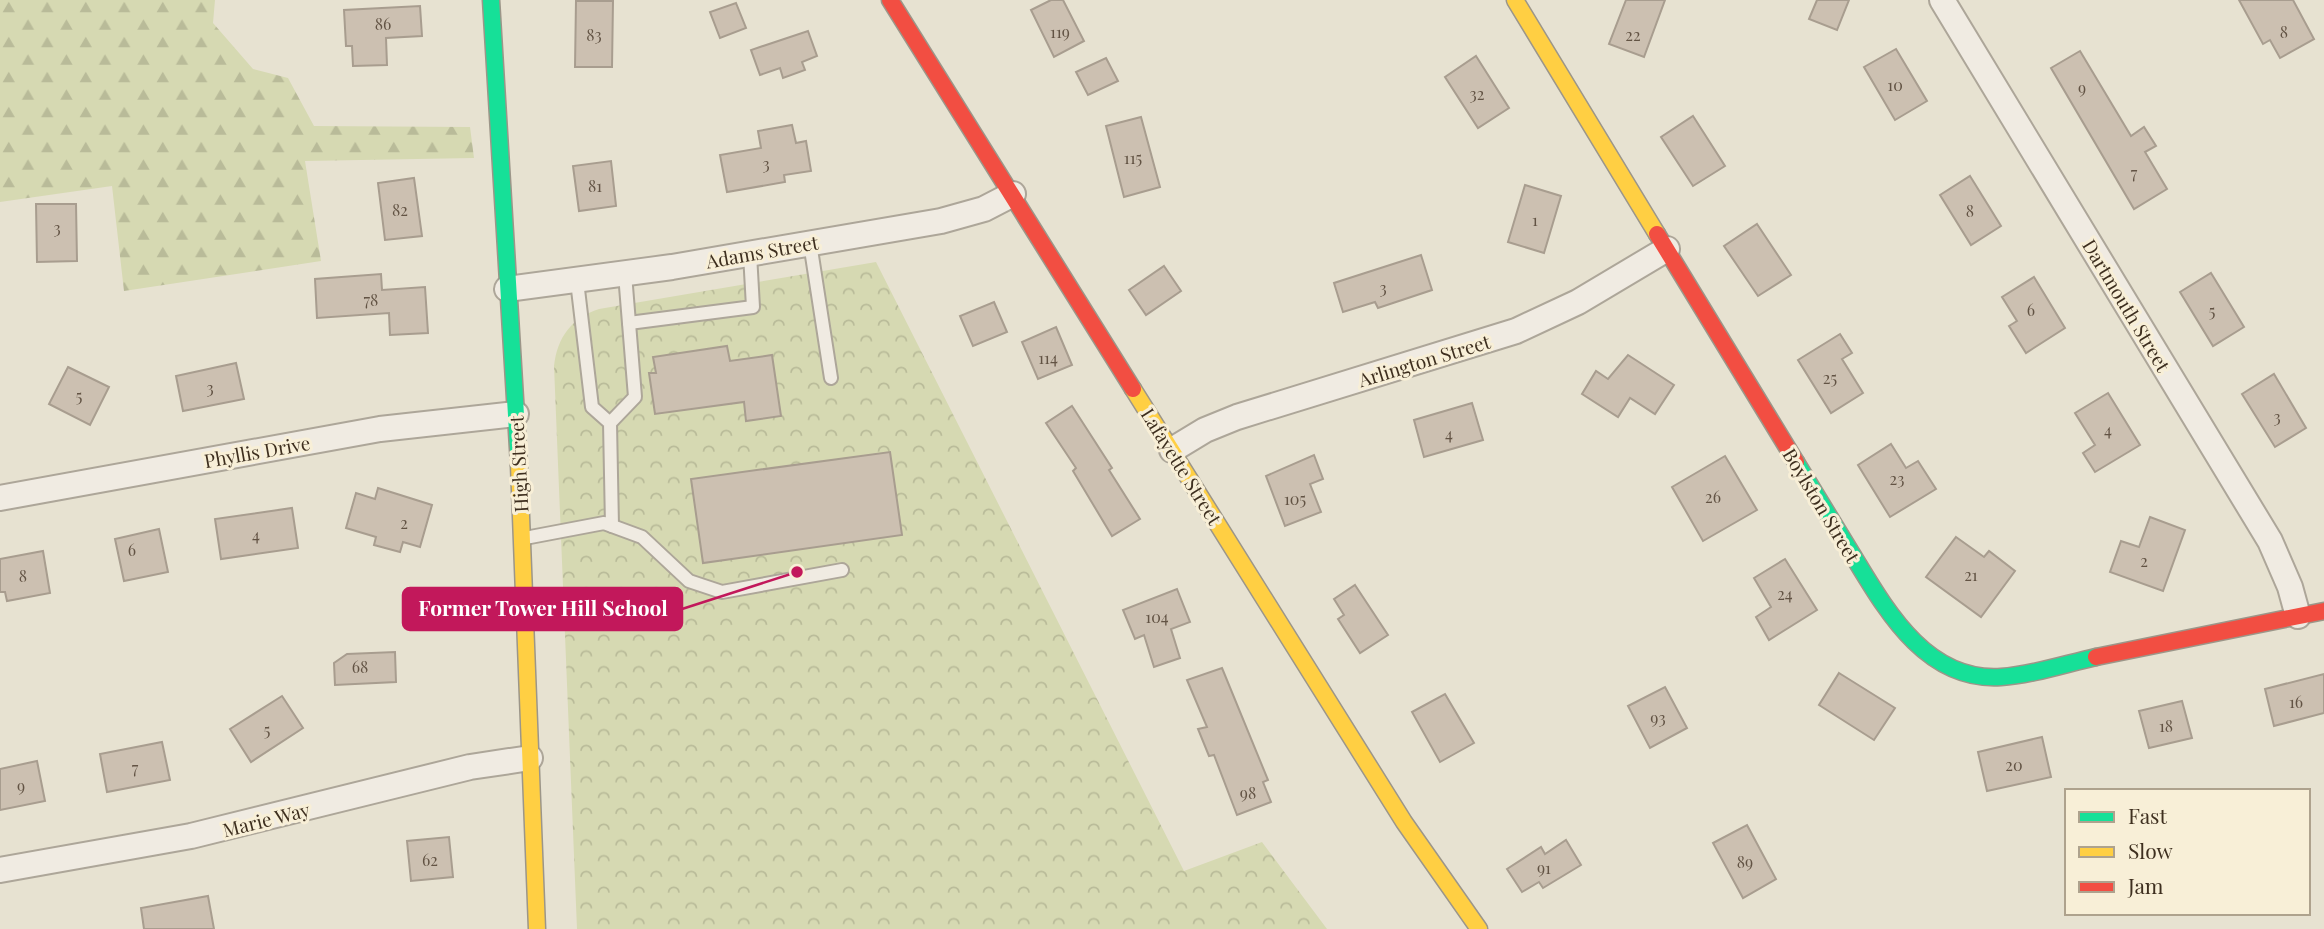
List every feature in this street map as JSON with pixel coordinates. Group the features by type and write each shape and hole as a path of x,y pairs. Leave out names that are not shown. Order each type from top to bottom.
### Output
{"street":[{"name":"High Street","path":"491,0 516,414 537,929"},
{"name":"Lafayette Street","path":"890,0 1404,822 1479,929"},
{"name":"Boylston Street","path":"1515,0 1887,612 1906,638 1932,658 1966,673 2000,677 2324,611"},
{"name":"Dartmouth Street","path":"1941,0 2270,541 2290,587 2298,616"},
{"name":"Adams Street","path":"507,289 750,254 971,214 1013,194"},
{"name":"Arlington Street","path":"1172,450 1205,430 1237,417 1492,339 1538,322 1603,288 1667,249"},
{"name":"Phyllis Drive","path":"0,497 380,429 516,414"},
{"name":"Marie Way","path":"0,870 202,834 470,767 530,758"}],"lane":[{"path":"810,243 831,378"},
{"path":"629,323 753,307 750,254"},
{"path":"612,526 610,423 635,397 625,274"},
{"path":"577,281 592,407 610,423"},
{"path":"522,539 604,523 642,537 689,581 722,592 842,570"}],"green space":[{"path":"0,0 215,0 213,23 253,69 288,78 314,126 470,127 474,158 305,161 321,261 124,291 112,186 0,202"},
{"path":"876,262 1184,871 1262,842 1327,929 577,929 554,366 558,346 574,323 599,309"}],"building":[{"path":"1051,0 1063,0 1084,41 1054,57 1031,10"},
{"path":"1626,0 1665,0 1644,57 1609,44"},
{"path":"1817,0 1849,0 1837,30 1809,19"},
{"path":"2239,0 2293,0 2314,39 2280,58 2270,40 2263,44"},
{"path":"576,1 613,1 612,67 575,67"},
{"path":"736,3 746,28 720,38 710,12"},
{"path":"420,6 422,36 386,38 387,65 353,66 352,46 346,46 344,10"},
{"path":"808,31 817,56 802,62 805,70 783,78 780,68 760,75 751,50"},
{"path":"1896,49 1927,101 1895,120 1864,67"},
{"path":"2080,51 2131,136 2144,127 2156,146 2145,152 2167,189 2134,209 2051,68"},
{"path":"1476,56 1509,108 1478,128 1445,77"},
{"path":"1106,58 1118,81 1088,95 1076,72"},
{"path":"1693,116 1725,166 1693,186 1661,137"},
{"path":"1141,117 1160,187 1124,197 1106,126"},
{"path":"792,125 796,143 806,141 811,171 784,175 785,182 727,192 720,155 761,148 758,131"},
{"path":"611,161 616,206 579,211 573,166"},
{"path":"1970,176 2001,226 1971,245 1940,195"},
{"path":"414,178 422,236 385,240 378,183"},
{"path":"1525,185 1561,196 1544,253 1508,242"},
{"path":"36,204 76,204 77,261 37,262"},
{"path":"1757,224 1791,275 1758,296 1724,246"},
{"path":"1421,255 1432,290 1378,308 1375,302 1343,312 1334,283"},
{"path":"1164,266 1181,291 1146,315 1129,290"},
{"path":"2211,273 2244,327 2213,346 2180,292"},
{"path":"381,274 382,290 425,287 428,333 390,335 389,313 317,318 315,279"},
{"path":"2034,277 2065,328 2026,353 2009,326 2017,321 2002,297"},
{"path":"994,302 1007,332 973,346 960,316"},
{"path":"1056,327 1072,365 1038,379 1022,342"},
{"path":"1840,334 1852,353 1842,359 1863,393 1831,413 1798,360"},
{"path":"727,346 730,361 772,355 781,416 746,421 744,402 655,414 649,373 656,373 653,357"},
{"path":"1628,355 1674,385 1655,414 1630,398 1618,417 1582,394 1596,371 1608,379"},
{"path":"236,363 244,399 183,411 176,376"},
{"path":"68,367 109,387 90,425 49,404"},
{"path":"2274,374 2306,428 2275,447 2242,394"},
{"path":"2108,393 2140,445 2095,472 2083,453 2095,445 2075,413"},
{"path":"1472,403 1483,440 1424,457 1414,420"},
{"path":"1072,406 1112,468 1109,470 1140,519 1112,536 1073,471 1076,468 1046,423"},
{"path":"1891,444 1906,468 1918,461 1936,489 1890,517 1858,465"},
{"path":"890,452 902,535 703,563 691,479"},
{"path":"1314,455 1323,479 1310,484 1321,512 1285,526 1266,476"},
{"path":"1725,456 1757,510 1703,541 1672,487"},
{"path":"378,488 432,505 420,547 403,542 400,552 374,545 376,537 346,528 356,493 375,499"},
{"path":"292,508 298,548 221,559 215,519"},
{"path":"2150,517 2185,530 2163,591 2110,572 2121,541 2139,547"},
{"path":"159,529 168,572 124,581 115,539"},
{"path":"1956,537 1984,557 1989,551 2015,571 1981,617 1926,577"},
{"path":"43,551 50,593 7,601 5,592 0,592 0,559"},
{"path":"1785,559 1817,610 1769,640 1756,617 1771,607 1754,578"},
{"path":"1355,585 1388,635 1360,653 1338,619 1344,615 1334,599"},
{"path":"1177,589 1190,622 1171,629 1180,658 1154,667 1144,635 1135,639 1123,610"},
{"path":"395,652 396,682 335,685 334,663 347,654"},
{"path":"1222,668 1268,780 1263,782 1271,802 1237,815 1214,755 1209,756 1198,729 1207,727 1187,680"},
{"path":"1839,673 1895,708 1874,740 1819,705"},
{"path":"2324,674 2324,713 2274,726 2265,689"},
{"path":"1665,687 1687,728 1650,748 1628,706"},
{"path":"1445,694 1474,743 1440,762 1412,712"},
{"path":"282,696 303,728 251,762 230,729"},
{"path":"2182,701 2192,738 2149,748 2139,711"},
{"path":"2042,737 2051,777 1987,791 1978,752"},
{"path":"162,742 170,780 107,792 100,754"},
{"path":"37,761 45,801 0,810 0,769"},
{"path":"1747,825 1776,879 1743,898 1713,843"},
{"path":"449,837 453,877 411,881 407,841"},
{"path":"1566,840 1581,865 1543,888 1539,882 1522,892 1507,869 1541,847 1545,854"},
{"path":"208,896 214,929 144,929 141,908"}],"traffic: fast":[{"path":"491,0 519,465"},
{"path":"1796,462 1879,597 1910,638 1929,655 1950,667 1974,675 2001,677 2037,672 2096,657"}],"traffic: slow":[{"path":"1515,0 1657,234"},
{"path":"1133,389 1404,822 1479,929"},
{"path":"519,465 537,929"}],"traffic: jam":[{"path":"890,0 1133,389"},
{"path":"1657,234 1796,462"},
{"path":"2096,657 2324,611"}],"place":[{"name":"Former Tower Hill School","path":"797,572"}]}
